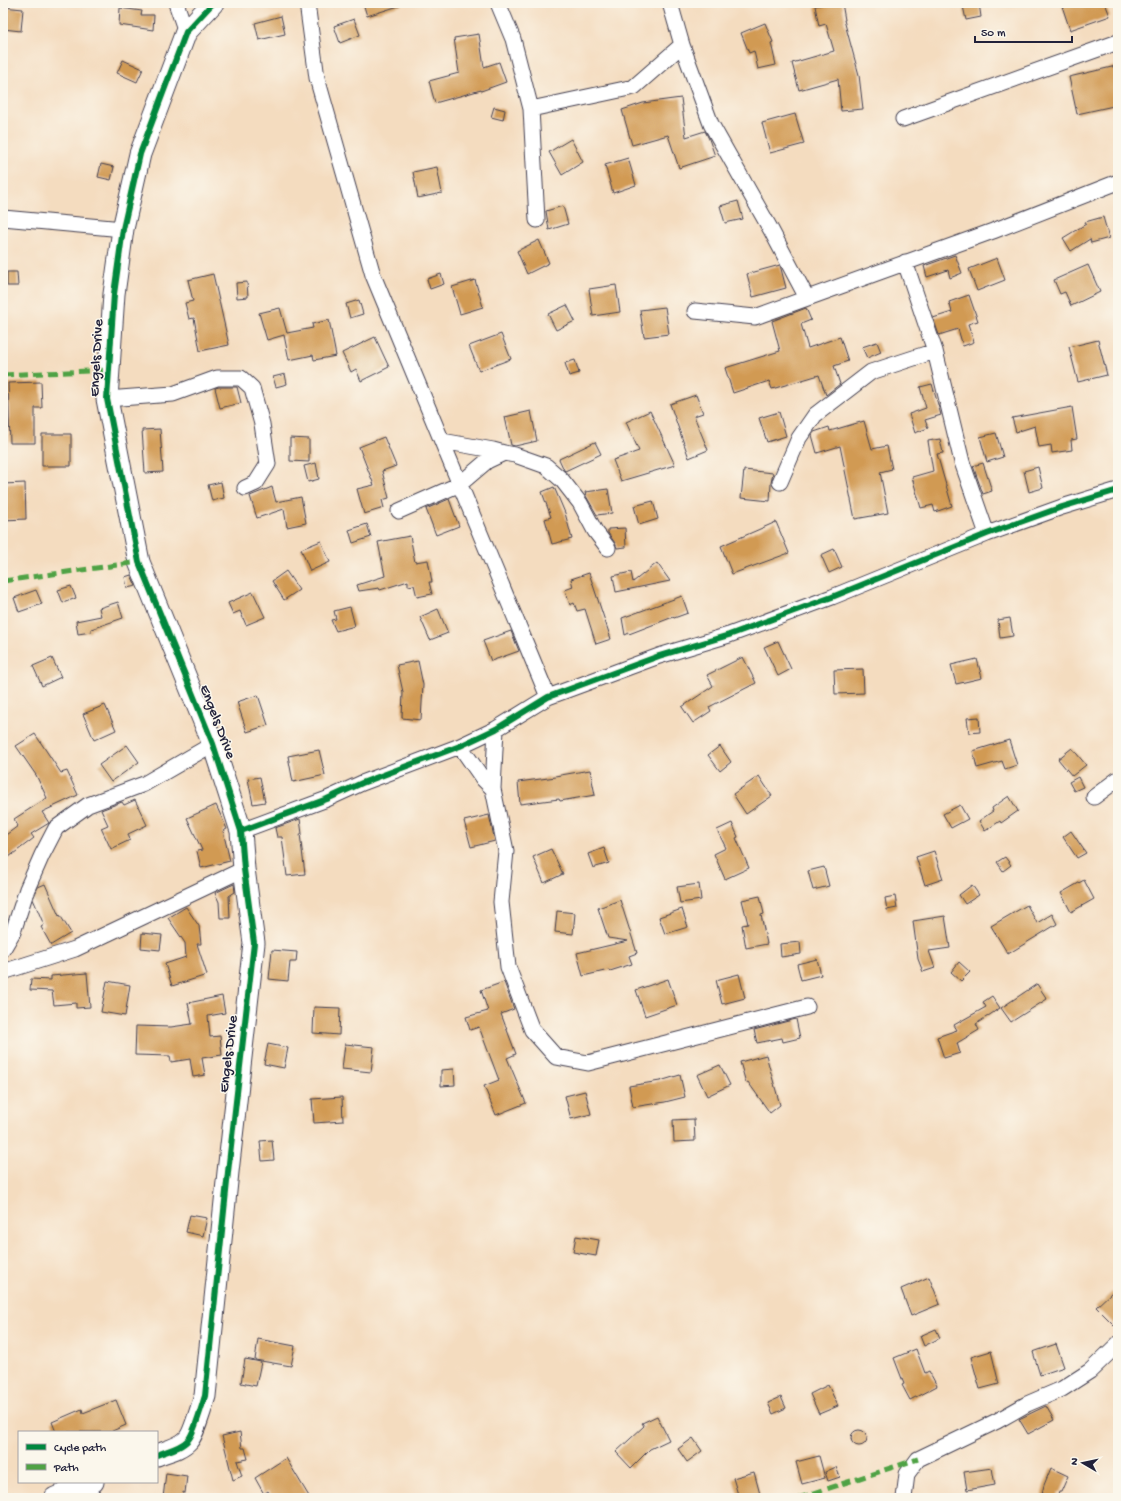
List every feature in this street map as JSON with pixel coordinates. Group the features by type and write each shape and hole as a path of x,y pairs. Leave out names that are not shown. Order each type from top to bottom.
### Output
{"street":[{"path":"176,3 186,32"},
{"name":"Engels Drive","path":"158,1455 177,1447 189,1440 199,1417 205,1396 228,1172 254,943 244,869 241,831 213,744 139,562 107,399 114,294 123,230 140,154 186,32 212,3"},
{"path":"307,3 317,78 373,275 548,697"},
{"path":"498,3 513,39 531,109 537,220"},
{"path":"670,3 682,45 711,124 771,230 807,298"},
{"path":"903,119 1118,42"},
{"path":"531,109 634,87 682,45"},
{"path":"695,310 755,317 993,230 1118,182"},
{"path":"3,218 123,230"},
{"path":"906,262 935,351 962,462 987,534"},
{"path":"780,482 783,472 799,438 815,416 871,372 935,351"},
{"path":"107,399 173,394 217,378 241,378 252,388 262,424 268,464 256,484 245,488"},
{"path":"442,441 515,455 546,466 562,480 580,503 595,532 608,548"},
{"path":"399,511 460,484 486,461 504,453"},
{"path":"241,831 327,799 362,783 460,746 496,729 548,697 659,656 729,635 824,600 987,534 1062,507 1118,490"},
{"path":"496,729 493,789 506,851 501,902 508,967 532,1030 556,1057 588,1063 807,1007"},
{"path":"3,949 13,932 27,890 42,855 56,828 88,805 144,784 213,744"},
{"path":"460,746 483,779 493,789"},
{"path":"1094,797 1118,779"},
{"path":"3,972 75,949 244,869"},
{"path":"904,1498 907,1474 918,1459 997,1421 1027,1404 1062,1389 1090,1371 1118,1344"},
{"path":"55,1498 91,1483"}],"building":[{"path":"363,3 401,3 402,5 367,16"},
{"path":"830,3 842,3 844,20 859,75 863,109 841,111 838,79 799,90 792,63 834,51 826,24 819,26 815,6"},
{"path":"979,3 981,17 966,20 963,6"},
{"path":"1061,3 1105,3 1110,16 1070,30"},
{"path":"3,7 23,9 21,31 3,29"},
{"path":"120,8 142,11 141,15 154,15 153,30 119,25"},
{"path":"281,16 285,34 259,40 255,23"},
{"path":"354,19 360,35 340,43 334,26"},
{"path":"765,23 773,42 771,43 776,65 758,69 754,51 749,53 741,33"},
{"path":"479,34 484,67 499,62 506,82 481,91 435,103 429,81 459,73 454,38"},
{"path":"123,60 143,69 137,82 117,73"},
{"path":"1116,66 1118,76 1118,105 1077,114 1069,77"},
{"path":"681,98 686,137 705,131 715,156 679,168 668,135 632,145 622,110 643,103"},
{"path":"494,107 505,110 503,120 491,117"},
{"path":"795,114 804,144 770,153 762,123"},
{"path":"571,139 583,162 562,175 549,152"},
{"path":"628,158 636,185 613,193 605,165"},
{"path":"101,164 114,167 111,180 98,177"},
{"path":"437,167 442,193 418,198 413,172"},
{"path":"738,201 743,219 725,223 720,206"},
{"path":"563,206 568,224 549,230 546,211"},
{"path":"1103,217 1109,238 1091,243 1090,239 1071,251 1063,238 1086,224 1085,222"},
{"path":"539,240 549,263 527,274 517,251"},
{"path":"955,255 962,273 950,278 948,270 927,277 924,266"},
{"path":"997,258 1005,280 977,291 969,269"},
{"path":"780,265 786,288 753,297 747,274"},
{"path":"1088,265 1100,292 1071,306 1065,292 1060,294 1054,280"},
{"path":"7,272 17,272 18,286 7,286"},
{"path":"213,274 229,345 200,351 194,318 189,319 185,303 193,301 188,280"},
{"path":"441,274 444,284 430,289 427,279"},
{"path":"475,280 483,307 460,314 452,287"},
{"path":"247,282 248,297 237,298 236,283"},
{"path":"616,285 620,312 593,316 589,289"},
{"path":"969,295 978,321 968,324 974,342 963,346 958,329 939,335 933,318 952,312 949,302"},
{"path":"359,300 363,314 350,318 346,304"},
{"path":"567,305 575,321 556,330 548,314"},
{"path":"665,307 669,334 644,337 640,310"},
{"path":"280,308 287,333 313,328 312,324 329,320 336,356 314,360 313,355 289,360 284,335 267,340 259,313"},
{"path":"806,308 811,320 801,324 808,348 840,337 848,361 834,366 840,384 826,395 819,375 772,389 769,381 733,393 725,368 780,351 772,321"},
{"path":"501,334 511,359 479,371 469,346"},
{"path":"375,337 389,367 361,381 356,369 351,372 342,353"},
{"path":"1098,340 1107,375 1078,382 1069,347"},
{"path":"877,342 881,352 867,358 862,347"},
{"path":"575,360 579,373 569,376 565,363"},
{"path":"285,374 287,384 276,387 273,377"},
{"path":"41,382 42,408 35,408 35,443 10,443 8,383"},
{"path":"932,384 941,415 925,420 928,428 915,433 909,414 926,408 920,387"},
{"path":"237,387 241,403 220,408 215,388"},
{"path":"696,395 703,413 694,416 708,450 689,458 670,404"},
{"path":"1072,407 1077,439 1071,440 1072,450 1052,453 1051,445 1039,447 1035,426 1016,432 1012,418"},
{"path":"531,411 537,441 515,446 511,445 505,417"},
{"path":"650,411 675,465 621,481 613,460 639,451 626,422"},
{"path":"779,412 786,436 767,442 759,418"},
{"path":"864,421 872,449 887,446 892,469 880,472 888,513 855,519 840,446 817,453 812,435 814,432 829,427 830,431"},
{"path":"160,429 163,472 145,473 142,430"},
{"path":"996,433 1003,457 987,462 980,437"},
{"path":"42,434 71,434 71,466 42,466"},
{"path":"384,437 396,466 382,471 389,498 382,500 384,508 364,514 357,489 374,485 359,447"},
{"path":"290,438 309,439 309,462 290,461"},
{"path":"940,439 943,453 937,454 952,506 935,512 933,505 921,508 912,477 933,471 928,441"},
{"path":"595,442 601,454 565,471 564,470 559,459"},
{"path":"316,463 319,479 308,482 304,466"},
{"path":"983,463 992,491 983,494 973,466"},
{"path":"1038,467 1043,488 1029,492 1024,471"},
{"path":"744,470 773,473 770,501 741,498"},
{"path":"221,482 224,498 212,501 208,485"},
{"path":"25,483 26,519 3,520 3,484"},
{"path":"272,487 276,502 301,497 306,523 287,527 284,509 257,518 250,496"},
{"path":"554,487 565,513 572,539 552,544 545,519 551,517 542,492"},
{"path":"608,489 612,513 597,515 585,492"},
{"path":"449,499 459,526 436,535 426,509"},
{"path":"653,501 658,519 639,525 634,506"},
{"path":"776,522 789,553 732,574 721,546"},
{"path":"367,524 371,537 353,543 349,530"},
{"path":"625,528 626,547 617,548 608,533 608,529"},
{"path":"410,536 415,562 428,560 432,582 429,582 432,594 417,597 414,585 408,586 408,581 380,590 379,588 359,591 357,585 385,576 378,542"},
{"path":"321,541 330,562 310,571 301,549"},
{"path":"834,549 842,567 829,573 821,555"},
{"path":"657,563 670,581 616,592 613,576 631,572 633,582"},
{"path":"286,571 299,590 284,600 272,581"},
{"path":"589,573 611,639 596,644 585,609 577,611 574,603 570,605 565,590 573,587 571,579"},
{"path":"131,575 136,586 127,588 125,577"},
{"path":"71,586 76,598 63,603 58,590"},
{"path":"36,590 42,604 19,612 14,598"},
{"path":"253,592 265,617 246,625 240,611 233,614 228,603"},
{"path":"682,596 688,613 625,635 622,618"},
{"path":"118,602 123,618 91,629 91,632 78,634 76,621 101,616 99,608"},
{"path":"350,607 355,626 336,631 331,620 336,619 334,611"},
{"path":"438,609 448,633 430,640 420,617"},
{"path":"1010,618 1013,636 1000,638 998,620"},
{"path":"511,631 519,651 491,661 483,641"},
{"path":"778,641 791,669 778,676 764,647"},
{"path":"743,657 756,683 709,707 711,711 693,723 682,707 713,686 707,675"},
{"path":"52,658 61,677 42,686 33,666"},
{"path":"977,659 982,678 956,684 951,665"},
{"path":"418,661 423,685 421,720 402,718 403,692 397,665"},
{"path":"863,669 864,693 835,694 834,670"},
{"path":"258,695 268,725 247,732 237,702"},
{"path":"105,705 116,730 94,740 83,714"},
{"path":"979,717 980,732 969,733 967,718"},
{"path":"35,734 61,773 67,771 78,795 42,812 49,823 31,834 34,838 9,857 3,849 3,837 18,826 14,819 47,798 36,775 16,746"},
{"path":"1009,740 1017,765 1005,769 1002,761 977,768 973,751"},
{"path":"127,745 139,762 111,782 99,765"},
{"path":"720,746 731,762 720,771 708,755"},
{"path":"1072,748 1086,765 1072,776 1058,759"},
{"path":"319,750 325,775 293,782 288,756"},
{"path":"590,770 595,795 560,801 559,799 520,804 518,782 556,777 555,776"},
{"path":"759,776 772,796 746,814 733,794"},
{"path":"260,777 265,802 253,804 248,779"},
{"path":"1078,777 1083,787 1074,791 1069,782"},
{"path":"1009,796 1018,811 1001,823 1000,821 985,831 979,821 993,811 992,808"},
{"path":"135,800 147,825 128,834 130,840 111,849 101,828 108,825 101,810 122,802 124,805"},
{"path":"216,805 227,829 223,831 230,861 201,868 197,851 202,850 187,818"},
{"path":"960,805 968,819 951,828 943,814"},
{"path":"489,815 495,841 471,847 464,821"},
{"path":"300,819 302,834 300,834 305,874 287,876 282,837 277,837 275,828"},
{"path":"732,823 738,837 736,838 749,868 725,879 714,854 726,848 717,830"},
{"path":"1071,831 1086,853 1077,858 1063,837"},
{"path":"604,848 609,863 593,868 588,854"},
{"path":"551,849 563,874 544,883 533,857"},
{"path":"934,851 943,879 925,885 916,857"},
{"path":"1005,857 1011,865 1003,871 997,862"},
{"path":"824,867 829,886 813,890 808,871"},
{"path":"1084,880 1094,899 1071,912 1061,893"},
{"path":"45,884 59,916 60,915 71,933 51,945 41,927 44,925 33,899 38,887"},
{"path":"234,884 235,892 229,896 230,918 220,918 219,902 215,893"},
{"path":"699,884 701,900 680,903 677,887"},
{"path":"972,885 979,895 965,904 959,895"},
{"path":"760,896 764,914 761,915 767,944 746,948 742,925 748,924 742,900"},
{"path":"895,896 897,908 887,910 885,898"},
{"path":"620,900 637,953 629,956 632,964 610,971 583,976 577,953 628,941 608,938 598,908"},
{"path":"1027,905 1037,923 1052,914 1057,924 1008,954 991,926"},
{"path":"186,907 199,926 201,944 197,944 207,975 172,986 165,964 186,957 185,943 168,918"},
{"path":"682,909 688,927 665,934 659,917"},
{"path":"557,911 575,913 573,934 555,932"},
{"path":"945,916 950,948 929,951 935,968 923,972 918,959 913,921"},
{"path":"142,933 162,935 160,950 141,948"},
{"path":"800,942 801,954 781,957 780,944"},
{"path":"272,950 297,952 296,962 290,962 288,981 269,979"},
{"path":"817,959 821,975 801,980 797,964"},
{"path":"959,962 970,972 961,981 951,972"},
{"path":"87,973 90,1007 76,1008 76,1003 54,1005 52,991 30,990 31,979 51,980 51,976"},
{"path":"739,974 745,998 722,1004 716,980"},
{"path":"668,979 677,1005 645,1016 636,990"},
{"path":"107,981 130,985 125,1016 101,1012"},
{"path":"504,982 514,1009 501,1014 516,1054 507,1058 526,1103 496,1115 484,1086 499,1080 479,1027 470,1030 466,1017 488,1011 481,990"},
{"path":"1037,984 1047,999 1011,1022 1001,1008"},
{"path":"222,996 225,1013 208,1016 210,1037 220,1036 222,1055 202,1058 205,1075 193,1077 190,1059 171,1062 170,1056 135,1055 136,1026 171,1027 192,1024 188,1003"},
{"path":"992,996 1000,1008 976,1024 979,1030 957,1043 960,1053 944,1058 937,1037 957,1030 954,1025 986,1007 983,1002"},
{"path":"314,1007 340,1008 339,1035 313,1033"},
{"path":"796,1019 800,1038 783,1042 782,1038 757,1043 754,1030"},
{"path":"268,1044 288,1048 284,1068 264,1064"},
{"path":"345,1044 374,1047 371,1072 342,1069"},
{"path":"766,1055 780,1105 770,1113 748,1082 746,1083 740,1062"},
{"path":"720,1065 730,1085 707,1096 697,1075"},
{"path":"454,1069 455,1085 441,1086 441,1070"},
{"path":"680,1075 685,1097 633,1107 629,1086 660,1081"},
{"path":"585,1091 591,1114 571,1119 565,1096"},
{"path":"342,1097 343,1121 314,1123 312,1099"},
{"path":"694,1119 695,1141 674,1142 673,1120"},
{"path":"272,1140 274,1160 262,1161 260,1141"},
{"path":"190,1215 207,1218 203,1236 186,1232"},
{"path":"576,1236 599,1240 596,1256 573,1252"},
{"path":"929,1277 940,1304 911,1316 901,1289"},
{"path":"1112,1292 1118,1298 1118,1329 1096,1307"},
{"path":"936,1329 940,1338 924,1346 920,1336"},
{"path":"258,1339 295,1346 291,1366 255,1360"},
{"path":"1056,1344 1064,1367 1040,1375 1033,1352"},
{"path":"916,1349 925,1373 929,1371 937,1386 910,1400 902,1385 904,1384 894,1358"},
{"path":"991,1351 999,1384 980,1389 971,1357"},
{"path":"245,1359 261,1362 256,1386 241,1383"},
{"path":"828,1385 838,1406 819,1414 810,1394"},
{"path":"781,1397 786,1408 773,1414 768,1403"},
{"path":"116,1400 126,1425 112,1431 56,1431 52,1422 82,1409 83,1413"},
{"path":"1046,1406 1054,1420 1028,1434 1019,1419"},
{"path":"657,1416 669,1440 650,1449 631,1468 616,1452 644,1426 642,1423"},
{"path":"859,1430 865,1432 867,1438 865,1444 859,1446 853,1444 851,1438 853,1432"},
{"path":"240,1432 242,1448 245,1448 248,1459 237,1461 242,1476 233,1480 222,1436"},
{"path":"693,1438 702,1451 687,1462 678,1449"},
{"path":"819,1456 825,1478 802,1484 796,1462"},
{"path":"286,1458 310,1498 272,1498 268,1491 264,1494 255,1478"},
{"path":"836,1467 840,1477 828,1481 825,1472"},
{"path":"992,1468 995,1485 967,1490 964,1472"},
{"path":"1051,1468 1068,1476 1057,1498 1041,1498 1044,1485"},
{"path":"754,1472 761,1498 739,1498 733,1478"},
{"path":"166,1473 187,1476 183,1498 163,1498"}],"marked path":[{"path":"3,375 108,370"},
{"path":"3,581 139,562"},
{"path":"799,1498 918,1459"}],"cycle path":[{"path":"158,1455 178,1447 188,1440 195,1426 205,1396 228,1172 254,943 244,869 241,831 213,744 139,562 107,399 114,294 123,229 140,154 186,32 213,3"},
{"path":"241,831 327,799 362,783 460,746 496,729 548,697 659,656 729,635 832,597 987,534 1062,507 1118,490"}]}
